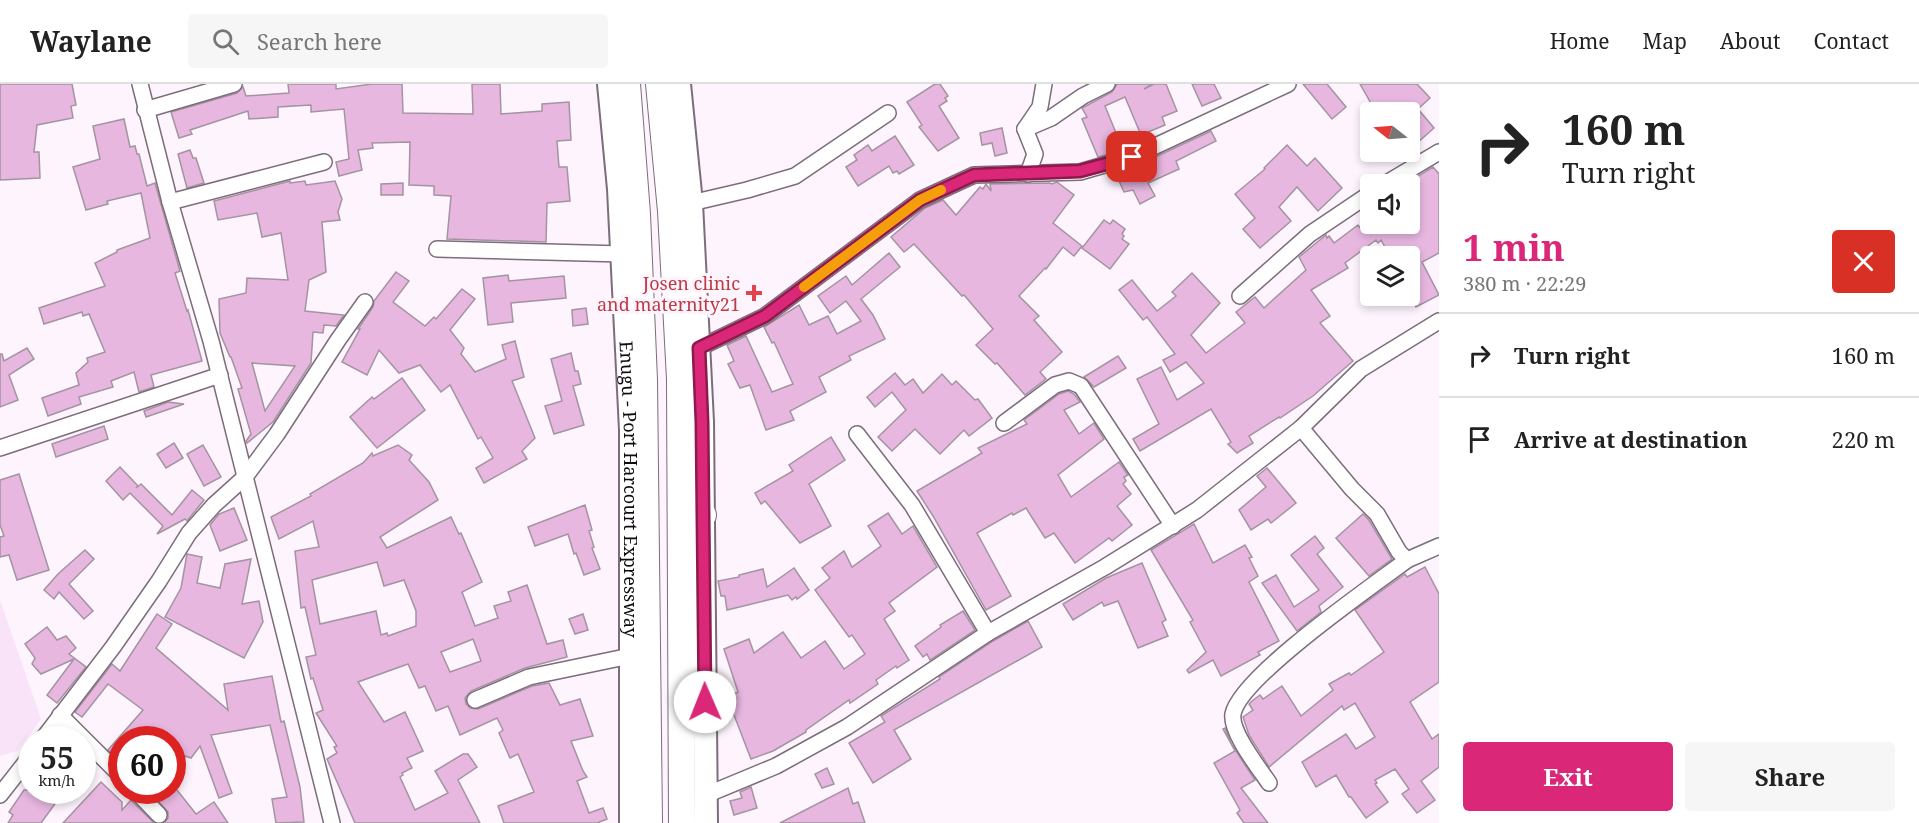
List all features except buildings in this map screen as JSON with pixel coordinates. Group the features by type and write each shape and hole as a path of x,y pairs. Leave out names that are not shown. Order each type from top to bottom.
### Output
{"highway":[{"name":"Enugu - Port Harcourt Expressway","path":"627,84 637,214 644,380 648,823"},
{"path":"659,84 671,211 680,379 692,516 682,823"}],"main road":[{"name":"Enugu - Port Harcourt Expressway","path":"609,84 619,189 631,430 631,823"},
{"path":"679,84 691,203 699,348 692,516 706,823"}],"street":[{"path":"140,84 170,202 220,375 332,823"},
{"path":"145,110 234,84"},
{"path":"1025,129 1040,107 1044,84"},
{"path":"1025,129 1051,118 1083,96 1107,84"},
{"path":"699,348 765,316 920,200 974,175 1080,171 1132,157 1288,84"},
{"path":"691,203 795,176 888,113"},
{"path":"1025,129 1035,154 1028,174"},
{"path":"1402,174 1439,152"},
{"path":"170,202 324,162"},
{"path":"1240,296 1310,234 1360,200"},
{"path":"438,249 623,255"},
{"path":"52,726 113,647 189,533 214,505 245,477 277,434 365,302"},
{"path":"706,795 776,766 847,727 988,633 1173,526 1197,510 1301,428 1361,369 1439,321"},
{"path":"0,448 220,375"},
{"path":"1004,423 1054,385 1069,381 1081,386 1173,526"},
{"path":"1301,428 1352,489 1377,514 1399,552 1407,560"},
{"path":"857,434 912,505 988,633"},
{"path":"1269,783 1243,744 1234,725 1233,714 1247,691 1311,631 1407,560 1439,546"},
{"path":"475,700 529,677 630,656"},
{"path":"60,715 108,763"},
{"path":"0,795 18,772"},
{"path":"148,804 159,815"}],"shaded area":[{"path":"0,600 41,719 36,726 18,726 18,750 0,756"}],"slow traffic":[{"path":"804,287 920,200 941,190"}],"place":[{"name":"Josen clinic and maternity21","path":"754,293"}],"route":[{"path":"705,702 699,348 765,316 920,200 974,175 1080,171 1132,157"}]}
